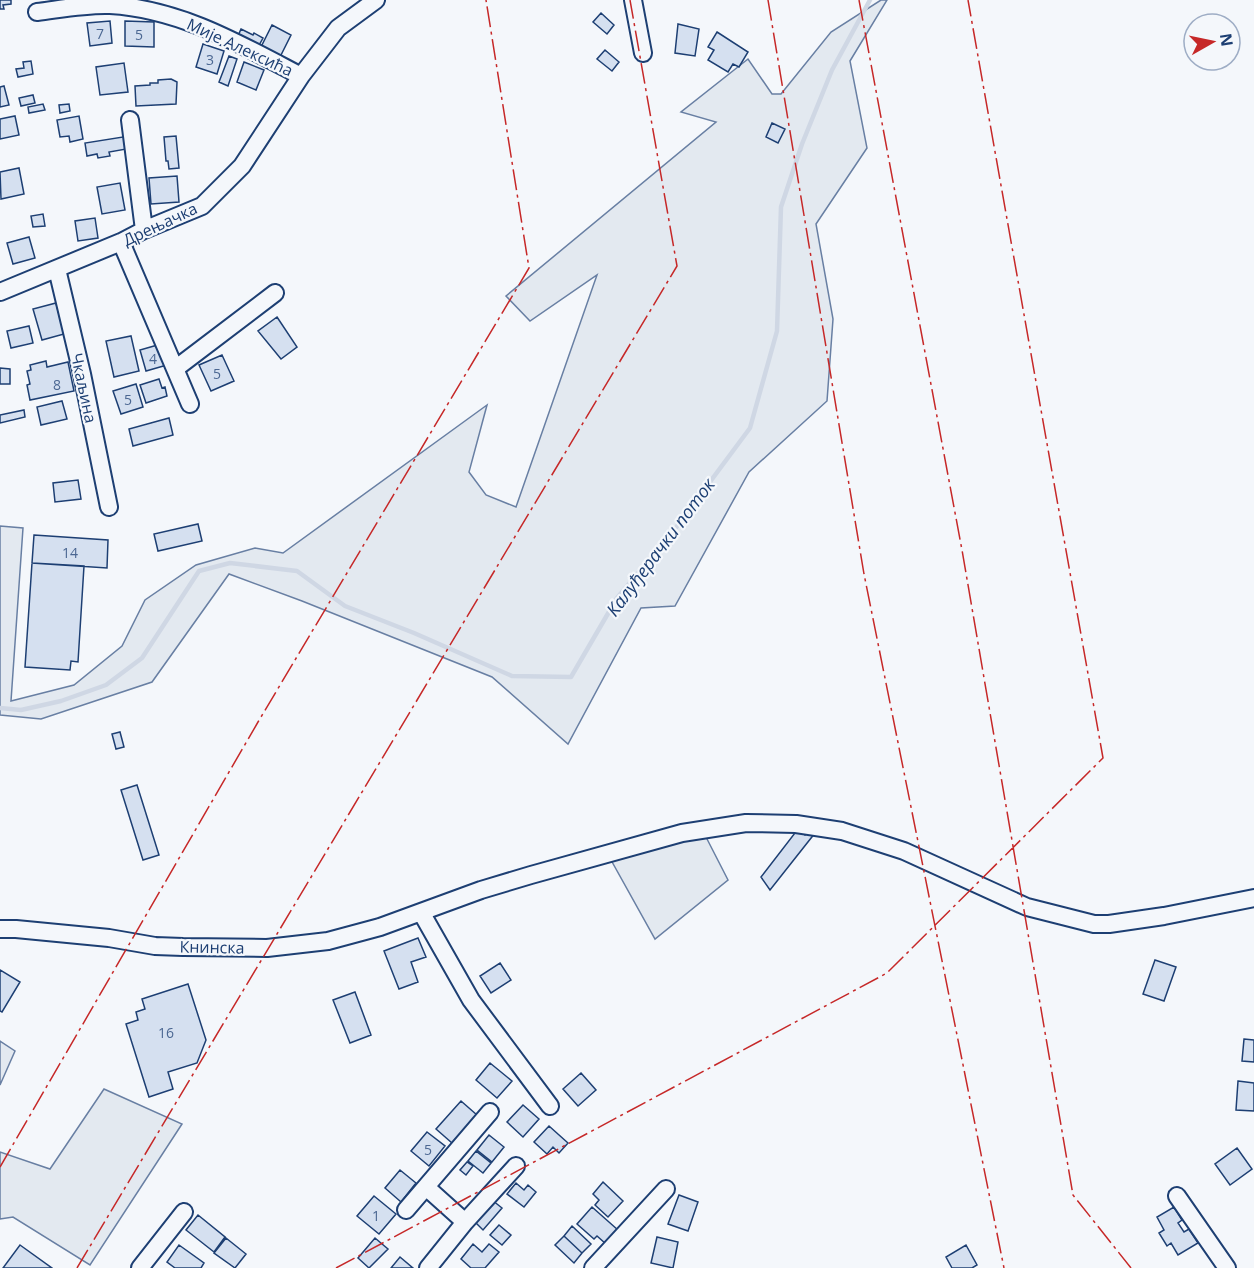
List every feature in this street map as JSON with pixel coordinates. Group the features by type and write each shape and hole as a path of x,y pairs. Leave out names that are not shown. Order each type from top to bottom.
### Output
{"street":[{"name":"Дрењачка","path":"0,292 202,206 242,166 301,76 338,28 376,0"},
{"path":"633,0 643,53"},
{"name":"Мије Алексића","path":"37,12 108,5 164,14 201,25 301,76"},
{"path":"130,120 144,230"},
{"path":"122,242 190,404"},
{"name":"Чкаљина","path":"57,269 82,374 109,507"},
{"path":"175,369 275,293"},
{"name":"Книнска","path":"0,929 109,938 155,946 267,948 328,940 380,927 531,875 682,833 746,823 796,824 842,831 904,851 1027,907 1078,920 1109,924 1164,916 1254,898"},
{"path":"421,912 471,1000 550,1106"},
{"path":"406,1210 490,1112"},
{"path":"428,1268 465,1222 516,1166"},
{"path":"426,1187 465,1222"},
{"path":"593,1268 666,1189"},
{"path":"1177,1196 1227,1268"},
{"path":"140,1268 184,1212"}],"shaded area":[{"path":"881,0 887,0 850,61 867,148 816,224 833,319 827,401 749,472 675,606 641,608 568,744 492,677 229,574 152,682 41,719 0,715 0,526 23,528 11,701 74,685 122,646 145,600 196,565 255,548 283,553 487,405 469,472 486,495 516,507 597,275 530,321 506,296 716,122 681,112 748,59 772,94 781,94 831,32"},
{"path":"706,837 728,880 655,939 611,860 680,840"},
{"path":"0,1041 15,1051 0,1085"},
{"path":"104,1089 182,1124 90,1265 13,1217 0,1219 0,1152 50,1169"}],"building":[{"path":"0,0 11,0 11,4 3,5 4,9 0,9"},
{"path":"601,13 614,25 607,34 593,22"},
{"path":"110,21 112,43 90,46 87,23"},
{"path":"125,21 154,22 154,47 125,46"},
{"path":"678,24 699,29 695,56 675,53"},
{"path":"272,25 291,35 280,57 261,47"},
{"path":"241,29 263,38 258,47 238,36"},
{"path":"717,32 748,52 739,67 733,64 728,72 708,60 714,50 708,47"},
{"path":"203,44 224,51 217,74 196,67"},
{"path":"605,50 619,62 612,71 597,59"},
{"path":"229,56 237,59 228,86 219,82"},
{"path":"31,61 33,74 18,77 16,69 24,68 23,62"},
{"path":"244,62 264,70 256,90 237,82"},
{"path":"124,63 128,92 100,95 96,67"},
{"path":"171,79 177,82 176,104 136,106 135,86 150,85 150,83 158,83 158,80"},
{"path":"4,86 9,105 0,107 0,87"},
{"path":"33,95 35,103 21,106 19,98"},
{"path":"43,104 45,110 29,113 28,107"},
{"path":"69,104 70,111 60,113 59,105"},
{"path":"15,116 19,135 0,139 0,119"},
{"path":"79,116 83,139 70,142 69,136 60,137 57,120"},
{"path":"772,123 785,129 778,143 766,137"},
{"path":"129,136 132,148 109,152 110,156 98,158 97,154 87,156 85,143"},
{"path":"176,136 179,168 169,169 164,137"},
{"path":"19,168 24,194 1,199 0,172"},
{"path":"177,176 179,202 151,204 149,178"},
{"path":"120,183 125,210 102,214 97,187"},
{"path":"43,214 45,226 33,227 31,216"},
{"path":"95,218 98,238 78,241 75,221"},
{"path":"29,237 35,258 13,264 7,243"},
{"path":"56,303 64,334 42,340 33,309"},
{"path":"277,317 297,347 281,359 258,331"},
{"path":"29,326 33,343 11,348 7,331"},
{"path":"131,336 139,371 114,377 106,341"},
{"path":"161,344 167,365 146,371 140,350"},
{"path":"222,355 234,381 211,391 199,365"},
{"path":"46,361 47,367 68,362 74,391 30,400 27,371 31,370 30,365"},
{"path":"0,368 10,369 10,384 0,384"},
{"path":"159,379 162,388 165,387 167,396 146,403 140,385"},
{"path":"136,384 143,407 121,414 113,391"},
{"path":"62,401 67,419 41,425 37,407"},
{"path":"24,410 25,417 0,423 0,415"},
{"path":"169,418 173,435 133,446 129,429"},
{"path":"78,480 81,499 55,502 53,483"},
{"path":"198,524 202,541 158,551 154,534"},
{"path":"34,535 108,540 107,568 32,563"},
{"path":"32,563 84,566 78,662 71,661 70,670 25,667"},
{"path":"120,732 124,747 116,749 112,734"},
{"path":"137,785 159,855 143,860 121,790"},
{"path":"798,829 805,835 810,829 815,833 770,890 761,877"},
{"path":"418,938 426,957 411,962 418,982 399,989 384,951"},
{"path":"1155,960 1176,967 1164,1001 1143,994"},
{"path":"500,963 511,980 491,993 480,976"},
{"path":"0,970 20,982 2,1012 0,1011"},
{"path":"188,984 206,1040 197,1063 168,1072 173,1089 149,1097 126,1024 138,1020 136,1012 145,1009 142,999"},
{"path":"355,992 371,1035 350,1043 333,1000"},
{"path":"1244,1039 1254,1040 1254,1062 1242,1061"},
{"path":"490,1063 512,1081 497,1098 476,1080"},
{"path":"581,1073 596,1090 578,1106 563,1089"},
{"path":"1238,1081 1254,1083 1254,1111 1236,1110"},
{"path":"461,1101 477,1115 452,1143 436,1129"},
{"path":"523,1105 539,1119 523,1137 507,1122"},
{"path":"549,1126 568,1143 559,1153 553,1147 547,1154 534,1142"},
{"path":"427,1132 445,1146 429,1166 411,1151"},
{"path":"489,1135 504,1147 492,1162 477,1150"},
{"path":"1237,1148 1252,1169 1230,1185 1215,1164"},
{"path":"476,1151 491,1163 483,1173 468,1161"},
{"path":"467,1162 473,1166 466,1175 460,1170"},
{"path":"400,1170 416,1183 401,1202 385,1188"},
{"path":"603,1182 623,1201 608,1217 595,1205 599,1200 593,1194"},
{"path":"516,1183 524,1190 528,1185 536,1192 524,1207 507,1194"},
{"path":"679,1195 698,1202 688,1231 668,1224"},
{"path":"374,1196 396,1214 379,1234 357,1216"},
{"path":"492,1200 502,1208 483,1230 474,1221"},
{"path":"592,1207 618,1230 606,1244 597,1236 594,1239 577,1224"},
{"path":"1174,1207 1182,1220 1178,1223 1184,1232 1189,1229 1198,1243 1178,1255 1171,1243 1167,1246 1159,1233 1164,1230 1157,1217"},
{"path":"198,1215 225,1237 214,1252 186,1230"},
{"path":"499,1225 511,1235 502,1245 490,1235"},
{"path":"572,1226 591,1244 582,1253 564,1236"},
{"path":"564,1236 582,1253 574,1263 555,1245"},
{"path":"657,1237 678,1242 673,1268 651,1263"},
{"path":"226,1238 246,1254 235,1268 214,1253"},
{"path":"375,1238 388,1249 369,1268 358,1258"},
{"path":"473,1244 482,1252 489,1244 499,1252 485,1268 471,1268 461,1259"},
{"path":"20,1245 52,1268 3,1268"},
{"path":"179,1245 204,1263 201,1268 175,1268 167,1262"},
{"path":"966,1245 977,1265 972,1268 952,1268 946,1257"},
{"path":"400,1257 413,1268 391,1268"}],"waterway":[{"name":"Калуђерачки поток","path":"0,708 21,710 61,701 106,685 142,658 199,571 230,563 297,571 345,606 512,676 571,677 617,598 672,533 750,428 777,331 781,207 802,144 832,70 870,0"}],"power":[{"path":"0,1167 258,722 529,268 486,0"},
{"path":"77,1268 677,266 630,0"},
{"path":"768,0 864,574 1004,1268"},
{"path":"859,0 962,550 1073,1195 1131,1268"},
{"path":"336,1268 887,973 1103,758 968,0"}]}
